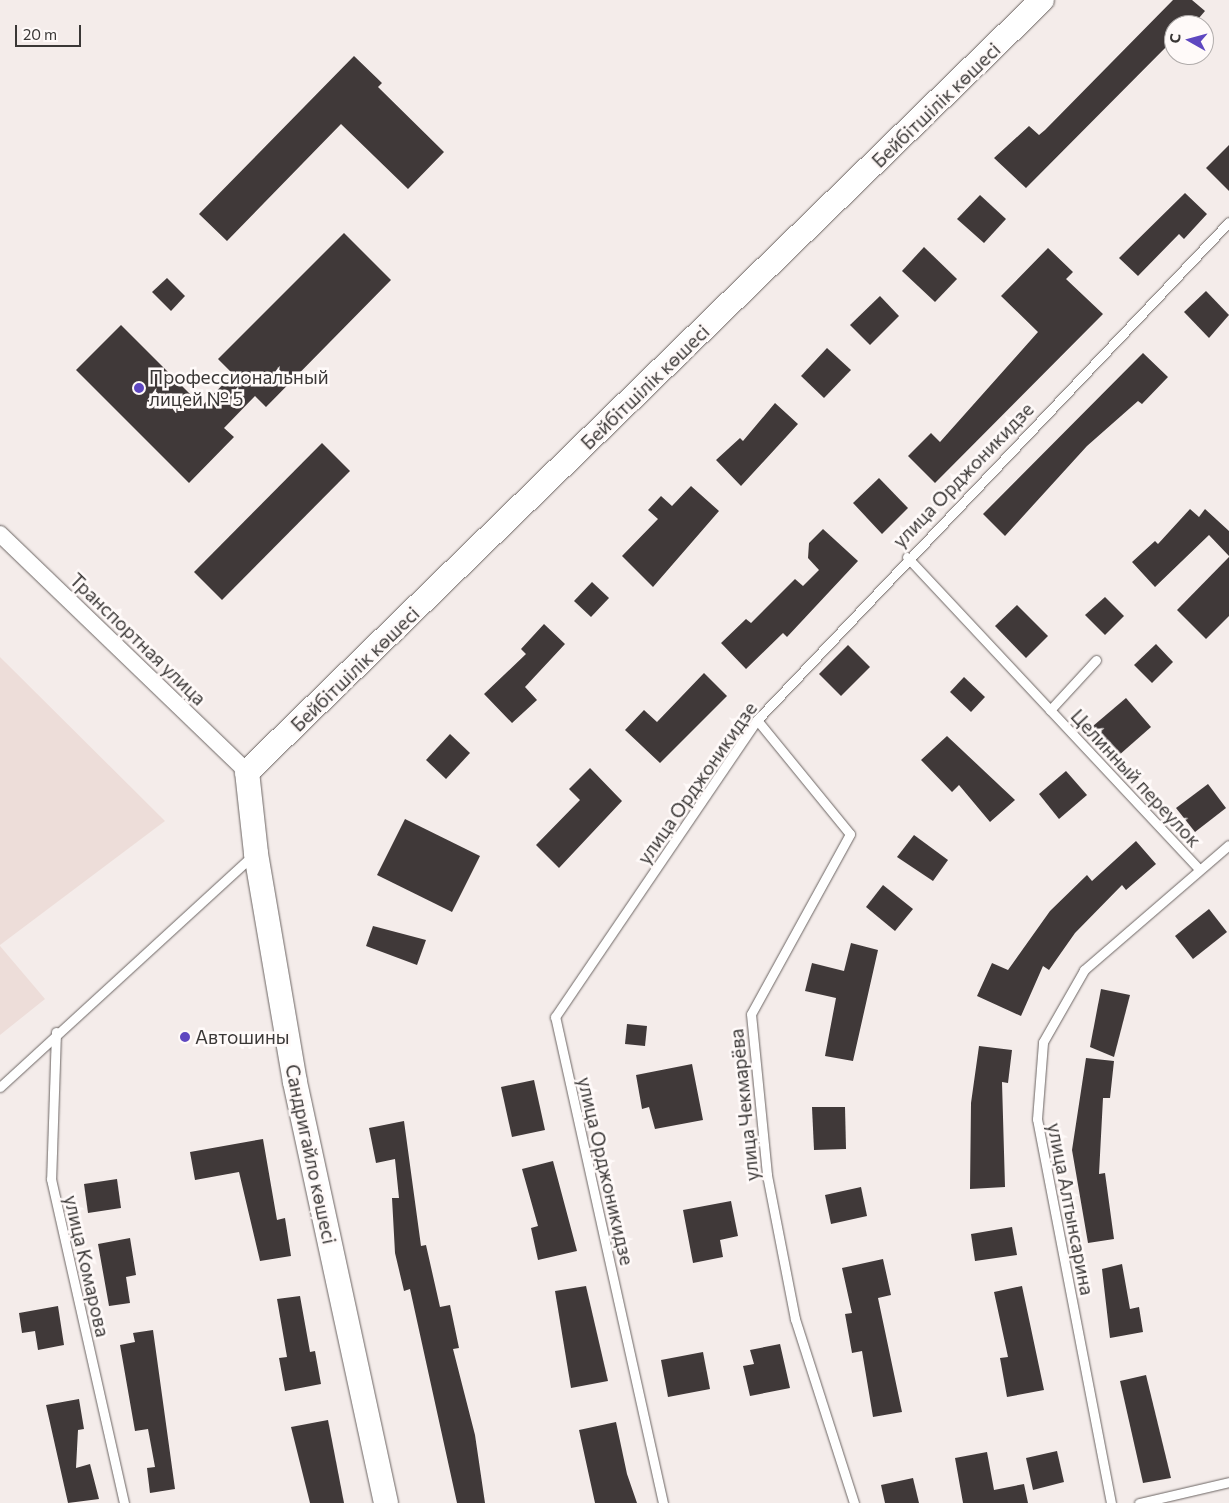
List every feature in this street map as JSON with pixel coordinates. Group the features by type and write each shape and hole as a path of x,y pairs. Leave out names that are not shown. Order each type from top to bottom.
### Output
{"street":[{"name":"Бейбітшілік көшесі","path":"247,772 1042,0"},
{"name":"Транспортная улица","path":"0,534 247,772"},
{"name":"Сандригайло көшесі","path":"247,772 256,853 295,1082 386,1503"}],"lane":[{"name":"улица Орджоникидзе","path":"663,1503 555,1017 757,720 907,557 1229,222"},
{"name":"Целинный переулок","path":"907,557 1198,868"},
{"name":"Целинный переулок","path":"1050,710 1096,660"},
{"name":"улица Чекмарёва","path":"757,720 850,834 751,1014 767,1176 795,1319 854,1503"},
{"name":"улица Алтынсарина","path":"1111,1503 1037,1119 1043,1042 1084,970 1198,868 1229,845"},
{"path":"2,1080 256,853"},
{"name":"улица Комарова","path":"56,1032 51,1179 124,1503"},
{"path":"1139,1503 1229,1482"}],"shaded area":[{"path":"0,657 165,821 0,945"},
{"path":"0,946 45,999 0,1035"}],"building":[{"path":"1173,0 1192,0 1205,11 1202,15 1164,15 1164,49 1026,188 994,158 1029,126 1039,135"},
{"path":"354,56 382,83 378,87 444,152 408,189 341,124 227,241 199,214"},
{"path":"1229,145 1229,191 1206,168"},
{"path":"1185,193 1207,214 1184,239 1179,234 1138,276 1119,258"},
{"path":"980,195 1006,219 984,243 957,219"},
{"path":"344,233 391,280 266,407 255,396 224,428 234,437 189,483 76,370 121,325 202,406 233,374 218,359"},
{"path":"924,247 957,279 935,302 902,271"},
{"path":"1048,248 1073,272 1066,279 1103,314 935,483 908,456 931,433 940,442 1038,332 1001,296"},
{"path":"167,278 185,296 171,311 152,292"},
{"path":"1206,291 1229,315 1209,338 1184,312"},
{"path":"880,296 899,316 870,345 850,325"},
{"path":"827,348 851,370 824,398 801,376"},
{"path":"1143,353 1168,377 1142,404 1138,401 1087,446 1005,536 983,514"},
{"path":"775,403 798,424 741,486 716,460 740,438 743,441"},
{"path":"322,443 350,471 222,600 194,572"},
{"path":"879,478 908,508 882,534 853,503"},
{"path":"691,486 719,511 653,587 622,556 658,519 648,510 661,496 672,506"},
{"path":"1190,509 1199,517 1205,509 1229,531 1229,556 1209,535 1155,587 1132,562 1155,541 1158,544"},
{"path":"823,529 858,561 787,637 783,633 746,669 721,643 746,619 751,623 795,579 803,586 819,570 808,558 809,543"},
{"path":"1229,557 1229,616 1206,639 1177,610"},
{"path":"592,582 609,598 591,617 574,601"},
{"path":"1105,597 1124,616 1105,635 1085,615"},
{"path":"1017,605 1048,636 1026,658 995,626"},
{"path":"544,624 565,644 525,687 537,700 512,723 484,694 526,654 521,649"},
{"path":"1156,644 1173,662 1152,683 1134,665"},
{"path":"848,645 870,667 841,696 819,674"},
{"path":"704,673 727,696 660,763 625,730 644,710 657,722"},
{"path":"964,677 985,697 971,712 950,692"},
{"path":"1126,698 1151,727 1118,756 1093,726"},
{"path":"450,734 470,753 446,779 426,760"},
{"path":"947,736 1015,800 990,822 959,785 952,792 921,760"},
{"path":"590,768 622,801 559,868 536,845 580,800 569,789"},
{"path":"1066,771 1087,795 1059,819 1039,794"},
{"path":"1208,784 1226,808 1195,832 1176,808"},
{"path":"405,819 480,856 452,912 377,875"},
{"path":"914,835 948,860 933,881 897,857"},
{"path":"1136,841 1156,864 1126,890 1122,885 1075,933 1049,970 1043,966 1021,1016 977,996 992,963 1008,970 1050,911 1087,875 1092,881"},
{"path":"883,885 913,909 895,931 866,907"},
{"path":"1209,909 1227,932 1193,959 1175,936"},
{"path":"373,926 426,940 417,965 366,946"},
{"path":"851,943 878,950 853,1061 825,1056 836,998 805,991 812,963 844,971"},
{"path":"1101,989 1130,995 1114,1057 1090,1047"},
{"path":"627,1024 647,1026 645,1046 625,1044"},
{"path":"979,1046 1012,1050 1008,1083 1002,1082 1005,1187 970,1189 971,1103"},
{"path":"1086,1058 1114,1061 1110,1098 1103,1098 1099,1174 1105,1173 1114,1239 1088,1243 1072,1150"},
{"path":"692,1064 703,1120 655,1129 649,1107 642,1109 636,1075"},
{"path":"534,1080 545,1130 512,1137 501,1087"},
{"path":"812,1107 845,1107 846,1149 814,1150"},
{"path":"404,1121 421,1246 426,1245 440,1307 450,1305 459,1348 453,1349 475,1435 485,1503 457,1503 410,1289 404,1291 395,1253 392,1198 399,1198 395,1159 376,1163 369,1128"},
{"path":"263,1139 277,1220 285,1218 291,1256 260,1261 239,1172 195,1180 190,1152"},
{"path":"553,1161 577,1251 538,1260 531,1228 538,1226 522,1169"},
{"path":"117,1179 121,1208 88,1213 84,1184"},
{"path":"861,1187 867,1216 831,1224 825,1195"},
{"path":"731,1201 738,1236 720,1240 723,1257 693,1263 683,1210"},
{"path":"1012,1227 1017,1255 975,1261 971,1234"},
{"path":"130,1238 136,1275 126,1277 130,1303 109,1306 98,1244"},
{"path":"883,1259 891,1295 878,1298 902,1412 873,1417 862,1351 852,1353 845,1314 852,1313 842,1268"},
{"path":"1122,1264 1130,1309 1139,1307 1143,1332 1110,1338 1102,1269"},
{"path":"586,1286 608,1381 571,1388 555,1291"},
{"path":"1022,1286 1044,1390 1007,1397 1000,1358 1008,1357 994,1292"},
{"path":"300,1296 310,1352 315,1351 321,1384 285,1391 279,1358 287,1357 277,1299"},
{"path":"58,1306 64,1345 38,1350 35,1331 22,1333 19,1313"},
{"path":"153,1330 175,1489 150,1493 147,1468 155,1467 148,1429 135,1431 120,1345 135,1342 133,1333"},
{"path":"780,1344 790,1388 750,1396 743,1366 754,1364 750,1350"},
{"path":"703,1352 710,1389 668,1397 661,1360"},
{"path":"1146,1375 1171,1478 1143,1483 1120,1381"},
{"path":"79,1399 84,1429 78,1430 76,1468 90,1464 99,1499 68,1503 46,1405"},
{"path":"328,1420 344,1503 310,1503 291,1427"},
{"path":"616,1422 627,1474 637,1503 595,1503 579,1430"},
{"path":"1057,1451 1064,1482 1033,1490 1026,1458"},
{"path":"987,1452 994,1490 1024,1484 1028,1503 963,1503 955,1458"},
{"path":"913,1478 919,1503 885,1503 881,1485"}],"place":[{"name":"Профессиональный лицей № 5","path":"139,388"},
{"name":"Автошины","path":"185,1037"}]}
